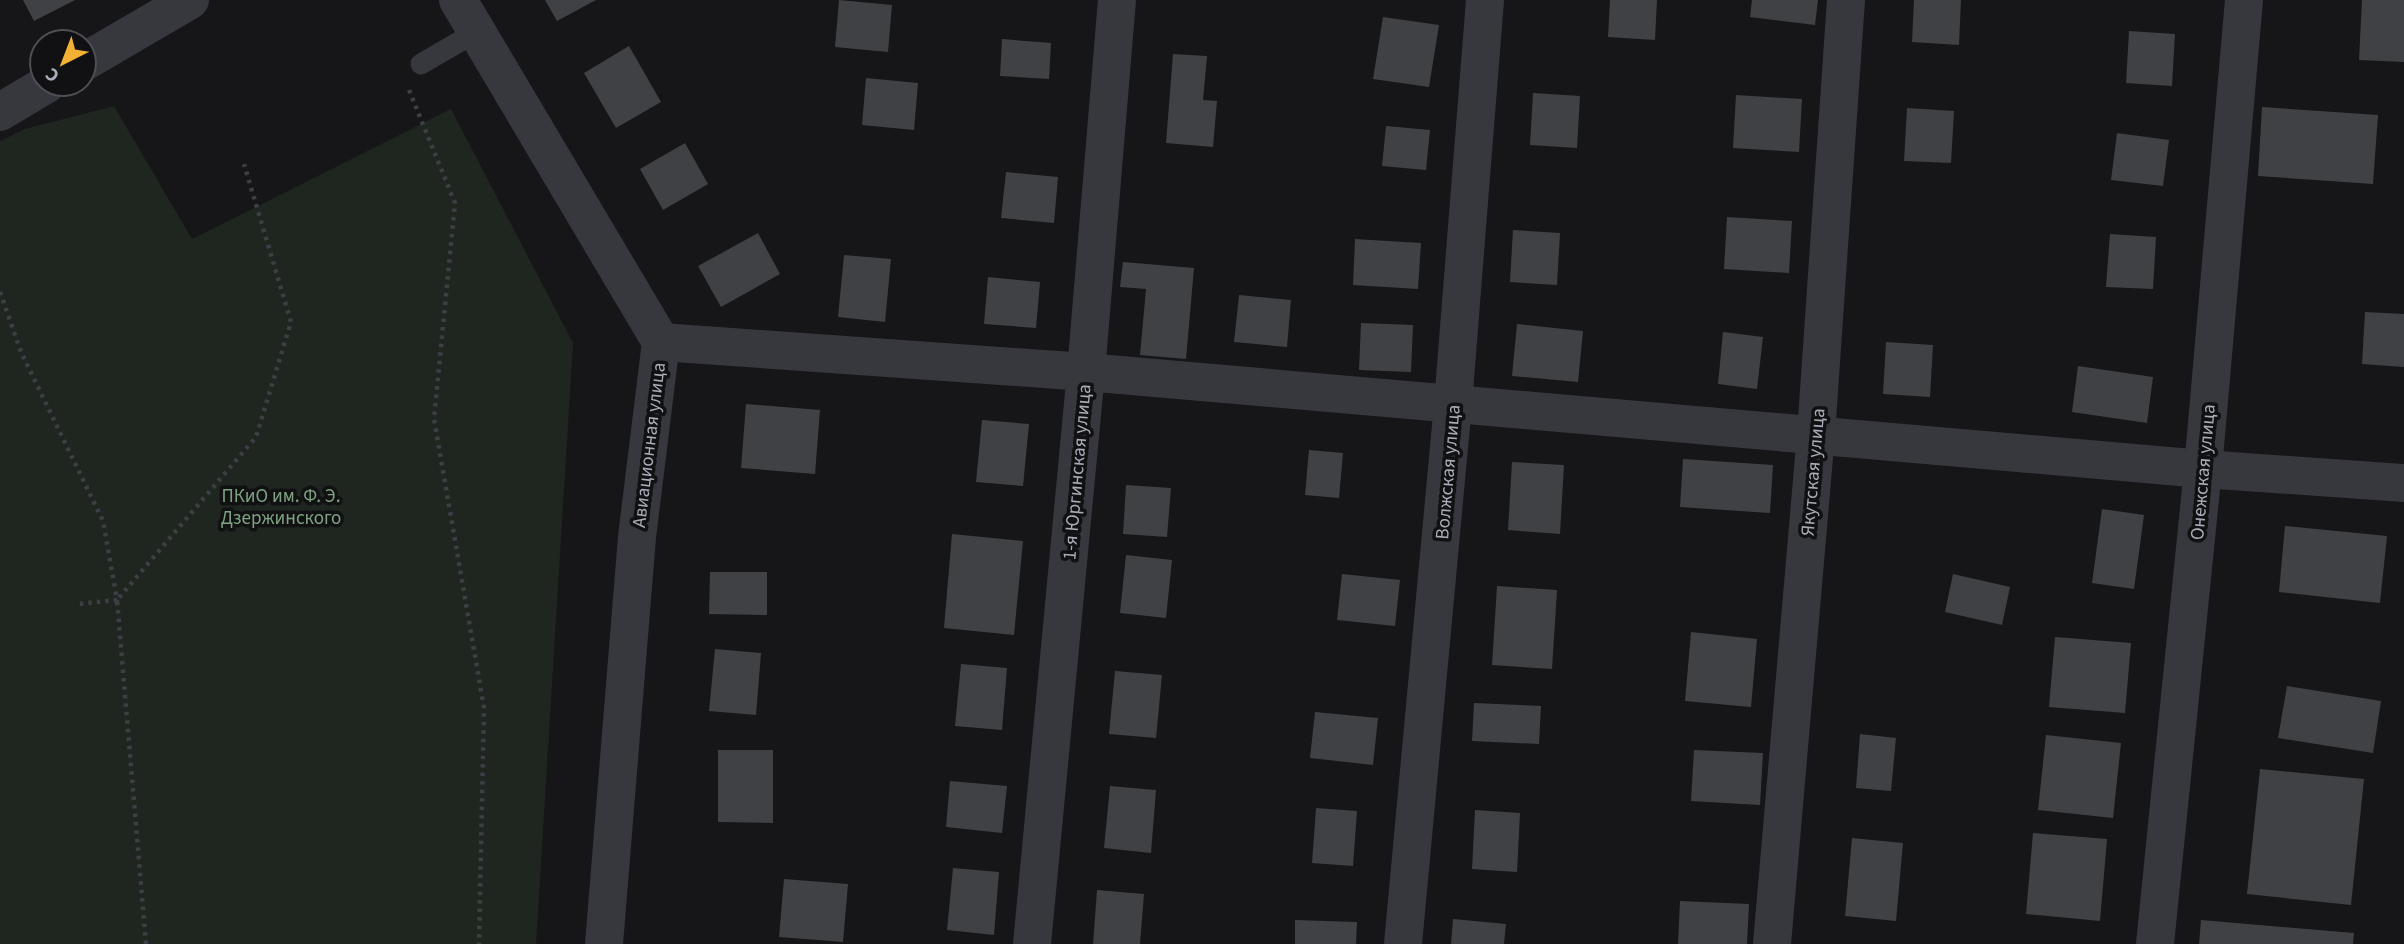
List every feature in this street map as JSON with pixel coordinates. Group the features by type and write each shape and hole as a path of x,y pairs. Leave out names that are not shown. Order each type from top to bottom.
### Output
{"street":[{"path":"98,54 190,0"},
{"name":"1-я Юргинская улица","path":"1032,944 1086,372 1117,0"},
{"name":"Волжская улица","path":"1403,944 1453,404 1485,0"},
{"name":"Якутская улица","path":"1772,944 1816,435 1846,0"},
{"name":"Онежская улица","path":"2155,944 2203,469 2244,0"},
{"name":"Авиационная улица","path":"467,16 661,342 637,537 604,944"},
{"path":"0,112 28,95"},
{"path":"661,342 1086,372 2203,469 2404,483"}],"lane":[{"path":"421,64 467,16"}],"path":[{"path":"408,89 455,203 434,419 484,708 479,944"},
{"path":"78,604 117,600 257,437 291,322 244,164"},
{"path":"0,292 22,352 103,521 117,600 146,944"}],"green space":[{"name":"ПКиО им. Ф. Э. Дзержинского","path":"114,106 192,239 451,109 573,343 536,944 0,944 0,141 25,129"}],"building":[{"path":"23,0 75,0 34,21"},
{"path":"545,0 596,0 557,21"},
{"path":"839,0 892,5 888,52 835,47"},
{"path":"1610,0 1657,0 1655,40 1608,37"},
{"path":"1752,0 1818,0 1815,25 1750,17"},
{"path":"1914,0 1961,0 1959,45 1912,42"},
{"path":"2362,0 2404,0 2404,62 2359,60"},
{"path":"1383,17 1439,25 1429,87 1373,79"},
{"path":"2129,31 2175,34 2172,86 2126,83"},
{"path":"1002,39 1051,43 1049,79 1000,76"},
{"path":"629,46 661,102 616,128 584,73"},
{"path":"1173,54 1207,56 1203,100 1217,101 1213,147 1166,143"},
{"path":"866,78 918,83 914,130 862,125"},
{"path":"1533,93 1580,96 1577,148 1530,145"},
{"path":"1736,95 1802,99 1799,152 1733,148"},
{"path":"2262,107 2378,115 2373,184 2258,176"},
{"path":"1907,108 1954,111 1951,163 1904,161"},
{"path":"1386,126 1430,130 1426,170 1382,166"},
{"path":"2117,133 2169,140 2163,186 2111,180"},
{"path":"685,143 708,184 663,210 640,169"},
{"path":"1006,172 1058,177 1054,223 1001,218"},
{"path":"1727,217 1792,221 1789,273 1724,269"},
{"path":"1513,230 1560,233 1557,285 1510,282"},
{"path":"758,233 780,274 721,307 698,266"},
{"path":"2110,234 2156,237 2153,289 2106,287"},
{"path":"1355,239 1421,243 1418,289 1353,285"},
{"path":"844,255 891,259 885,322 838,317"},
{"path":"1123,262 1194,268 1186,359 1140,355 1146,289 1120,287"},
{"path":"988,277 1040,282 1036,328 984,324"},
{"path":"1239,295 1291,300 1287,347 1234,342"},
{"path":"2365,312 2404,314 2404,367 2362,364"},
{"path":"1361,323 1413,325 1411,372 1359,370"},
{"path":"1517,324 1583,331 1578,382 1512,376"},
{"path":"1723,332 1763,337 1757,389 1718,384"},
{"path":"1886,342 1933,345 1930,397 1883,394"},
{"path":"2078,366 2153,377 2147,423 2072,412"},
{"path":"746,404 820,410 815,474 741,468"},
{"path":"982,420 1029,424 1023,486 976,482"},
{"path":"1309,450 1343,453 1339,498 1305,495"},
{"path":"1683,459 1773,465 1770,513 1680,507"},
{"path":"1512,462 1564,465 1560,534 1508,530"},
{"path":"1126,485 1171,488 1167,537 1123,534"},
{"path":"2102,509 2144,515 2134,589 2092,583"},
{"path":"2285,526 2387,536 2380,603 2279,592"},
{"path":"952,534 1023,541 1014,635 944,628"},
{"path":"1126,555 1172,560 1166,618 1120,613"},
{"path":"710,572 767,572 767,615 709,614"},
{"path":"1342,574 1400,580 1395,626 1337,620"},
{"path":"1953,574 2010,587 2002,625 1945,612"},
{"path":"1497,586 1557,590 1552,669 1492,665"},
{"path":"1691,632 1757,639 1751,707 1685,701"},
{"path":"2055,637 2131,643 2125,713 2049,707"},
{"path":"715,649 761,653 756,715 709,711"},
{"path":"961,664 1007,668 1002,730 955,726"},
{"path":"1115,671 1162,675 1156,738 1109,734"},
{"path":"2287,686 2381,701 2373,753 2278,738"},
{"path":"1474,703 1541,706 1539,744 1472,741"},
{"path":"1315,712 1378,718 1373,765 1310,758"},
{"path":"1860,734 1896,738 1891,791 1856,788"},
{"path":"2046,735 2121,743 2113,818 2038,810"},
{"path":"718,750 773,750 773,823 718,822"},
{"path":"1694,750 1763,753 1760,805 1691,801"},
{"path":"2260,769 2364,779 2351,905 2247,894"},
{"path":"950,781 1007,786 1002,833 946,827"},
{"path":"1110,786 1156,790 1151,853 1104,848"},
{"path":"1316,808 1357,811 1353,866 1312,863"},
{"path":"1475,810 1520,813 1517,872 1472,869"},
{"path":"2033,833 2107,839 2100,921 2026,914"},
{"path":"1852,838 1903,843 1896,921 1845,916"},
{"path":"953,868 999,872 994,935 947,930"},
{"path":"784,879 848,884 843,942 779,937"},
{"path":"1097,890 1144,894 1140,944 1093,944"},
{"path":"1680,901 1749,904 1747,944 1678,944"},
{"path":"1453,919 1506,924 1504,944 1451,944"},
{"path":"1295,920 1357,922 1356,944 1295,944"},
{"path":"2201,920 2354,933 2353,944 2199,944"}]}
